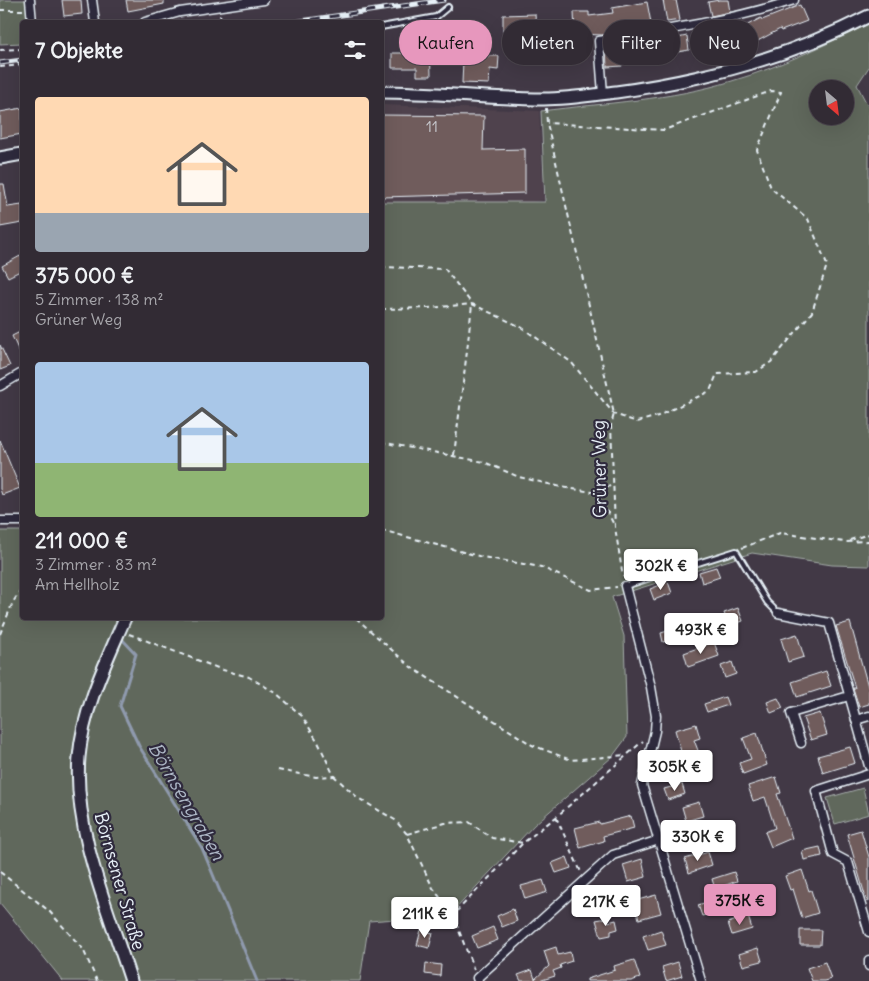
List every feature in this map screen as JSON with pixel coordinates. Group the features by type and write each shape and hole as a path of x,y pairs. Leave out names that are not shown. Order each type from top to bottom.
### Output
{"main road":[{"path":"384,92 545,99 603,94 673,83 729,71 808,44 869,16"},
{"path":"0,158 20,154"},
{"name":"Börnsener Straße","path":"124,620 94,693 85,723 79,757 79,791 84,829 94,866 131,981"}],"street":[{"path":"30,0 32,20"},
{"path":"92,0 95,20"},
{"path":"152,20 218,3 264,0"},
{"path":"603,94 600,41 686,27 757,12 794,0"},
{"path":"0,386 20,374"},
{"path":"0,521 20,521"},
{"path":"625,586 652,687 656,716 655,731 642,785 701,981"},
{"path":"778,613 829,622 869,766"},
{"path":"801,743 791,714 849,696"},
{"path":"856,720 869,716"},
{"path":"868,927 848,862 833,854 816,791 869,774"},
{"path":"478,980 613,855 659,840"},
{"path":"869,960 869,966"}],"lane":[{"path":"384,26 436,17 448,7"},
{"path":"625,586 736,551 767,602 778,613"}],"path":[{"path":"0,10 31,9"},
{"path":"0,50 20,49"},
{"path":"0,67 20,65"},
{"path":"384,267 445,269 472,304 521,327 571,362 614,414 637,422 658,416 710,391 717,374 756,372 771,362 812,312 827,265 808,219 772,188 757,150 780,92 771,91 664,130 547,124"},
{"name":"Grüner Weg","path":"545,99 547,124 614,414 611,425 612,484 615,527 625,586"},
{"path":"384,308 429,308 472,304"},
{"path":"454,456 468,351 472,304"},
{"path":"384,443 484,462 519,477 561,487 598,493 612,484"},
{"path":"598,493 615,527"},
{"path":"384,531 482,558 541,568 591,590 625,586"},
{"path":"736,551 780,533 845,542 869,541"},
{"path":"845,542 869,534"},
{"path":"0,634 13,602 20,592"},
{"path":"358,620 411,667 532,745 571,760 627,754"},
{"path":"120,630 166,646 223,670 249,677 276,693 302,716 318,742 334,776 358,798 395,820 406,834 433,888 453,915 478,980"},
{"path":"453,915 523,843 556,817 655,731"},
{"path":"278,770 316,777 334,776"},
{"path":"556,817 586,881"},
{"path":"406,834 445,823 469,822 492,838 523,843"},
{"path":"0,872 49,912 71,936 82,949 97,981"}],"shaded area":[{"path":"384,105 539,111 544,200 384,229"}],"green space":[{"path":"0,0 26,0 28,20 20,20 20,43 0,44"},
{"path":"869,24 869,67 857,85 869,108 869,566 832,565 752,553 612,597 624,636 627,737 612,757 534,825 450,915 369,921 360,981 63,981 0,903 0,531 20,531 20,620 384,620 384,202 545,202 541,111 685,93 732,81 767,69"},
{"path":"863,788 869,814 835,824 827,798"}],"building":[{"path":"62,0 81,0 82,14 64,16"},
{"path":"126,0 164,0 164,4 128,11"},
{"path":"663,0 676,0 680,20 667,20"},
{"path":"728,0 730,12 711,16 708,2"},
{"path":"647,2 650,20 603,20 603,35 593,35 593,20 574,20 574,12 589,12 589,16 613,13 612,8"},
{"path":"800,5 807,21 781,31 780,29 758,41 757,20 761,18 762,20"},
{"path":"535,14 535,20 503,20 503,15"},
{"path":"687,36 689,50 680,52 680,37"},
{"path":"392,53 399,53 399,65 431,65 431,76 417,76 417,68 392,68"},
{"path":"492,56 499,56 498,70 490,69 489,84 462,83 463,65 492,65"},
{"path":"607,65 622,66 607,67"},
{"path":"20,108 20,134 0,138 0,112"},
{"path":"384,115 484,116 483,150 525,149 525,193 384,197"},
{"path":"0,184 4,184 8,207 20,205 20,223 0,227"},
{"path":"20,256 20,271 8,277 2,266"},
{"path":"20,332 20,354 12,336"},
{"path":"0,345 10,366 0,370"},
{"path":"0,440 20,488 2,495 0,489"},
{"path":"716,567 720,577 702,583 699,572"},
{"path":"668,582 672,593 654,600 650,589"},
{"path":"738,608 743,621 729,626 724,613"},
{"path":"850,622 869,690 869,704 859,707 836,626"},
{"path":"681,627 683,637 663,642 661,633"},
{"path":"797,634 804,657 788,662 781,639"},
{"path":"714,642 719,656 688,667 684,653"},
{"path":"732,662 736,674 725,678 721,666"},
{"path":"826,671 831,686 797,697 792,682"},
{"path":"725,697 728,705 707,712 704,704"},
{"path":"778,698 783,708 771,713 767,702"},
{"path":"820,713 827,735 811,740 803,718"},
{"path":"696,724 700,738 694,740 702,761 675,770 671,759 682,755 675,730"},
{"path":"757,733 767,765 743,774 739,763 751,759 743,738"},
{"path":"850,747 855,763 823,773 818,756"},
{"path":"776,777 781,793 777,794 792,838 771,847 765,832 775,828 765,797 753,801 748,786"},
{"path":"682,784 685,794 668,800 664,789"},
{"path":"699,802 703,816 686,821 682,807"},
{"path":"631,816 634,828 603,836 604,841 580,848 575,828"},
{"path":"861,830 869,857 869,901 867,902 847,834"},
{"path":"820,847 822,856 804,860 802,851"},
{"path":"708,852 712,865 689,873 685,859"},
{"path":"567,857 571,868 556,873 552,863"},
{"path":"642,859 646,877 628,882 623,865"},
{"path":"802,870 818,913 802,918 793,889 790,890 785,876"},
{"path":"734,872 737,881 715,889 712,879"},
{"path":"543,880 547,892 525,899 521,886"},
{"path":"656,895 661,913 639,919 634,901"},
{"path":"719,898 723,910 702,916 698,905"},
{"path":"513,909 517,921 502,927 497,916"},
{"path":"748,916 752,929 732,935 728,923"},
{"path":"607,918 608,922 616,920 618,929 611,931 611,935 601,937 596,920"},
{"path":"493,927 498,940 477,948 472,936"},
{"path":"421,930 433,933 429,948 417,945"},
{"path":"661,930 666,945 648,950 643,936"},
{"path":"800,930 821,930 820,945 800,945"},
{"path":"556,947 558,955 570,952 572,961 560,965 561,968 553,971 555,976 539,981 521,981 518,975 532,970 535,979 549,966 544,951"},
{"path":"758,948 762,961 743,966 739,954"},
{"path":"634,960 640,978 631,981 587,981 587,979 615,970 614,966"},
{"path":"678,962 682,976 666,981 662,967"},
{"path":"825,962 831,979 812,981 807,968"},
{"path":"426,963 441,965 440,976 425,974"}],"waterway":[{"name":"Börnsengraben","path":"122,639 136,654 120,706 139,746 202,848 257,981"}],"railway":[{"path":"308,20 444,0"},
{"path":"0,63 20,60"}]}
